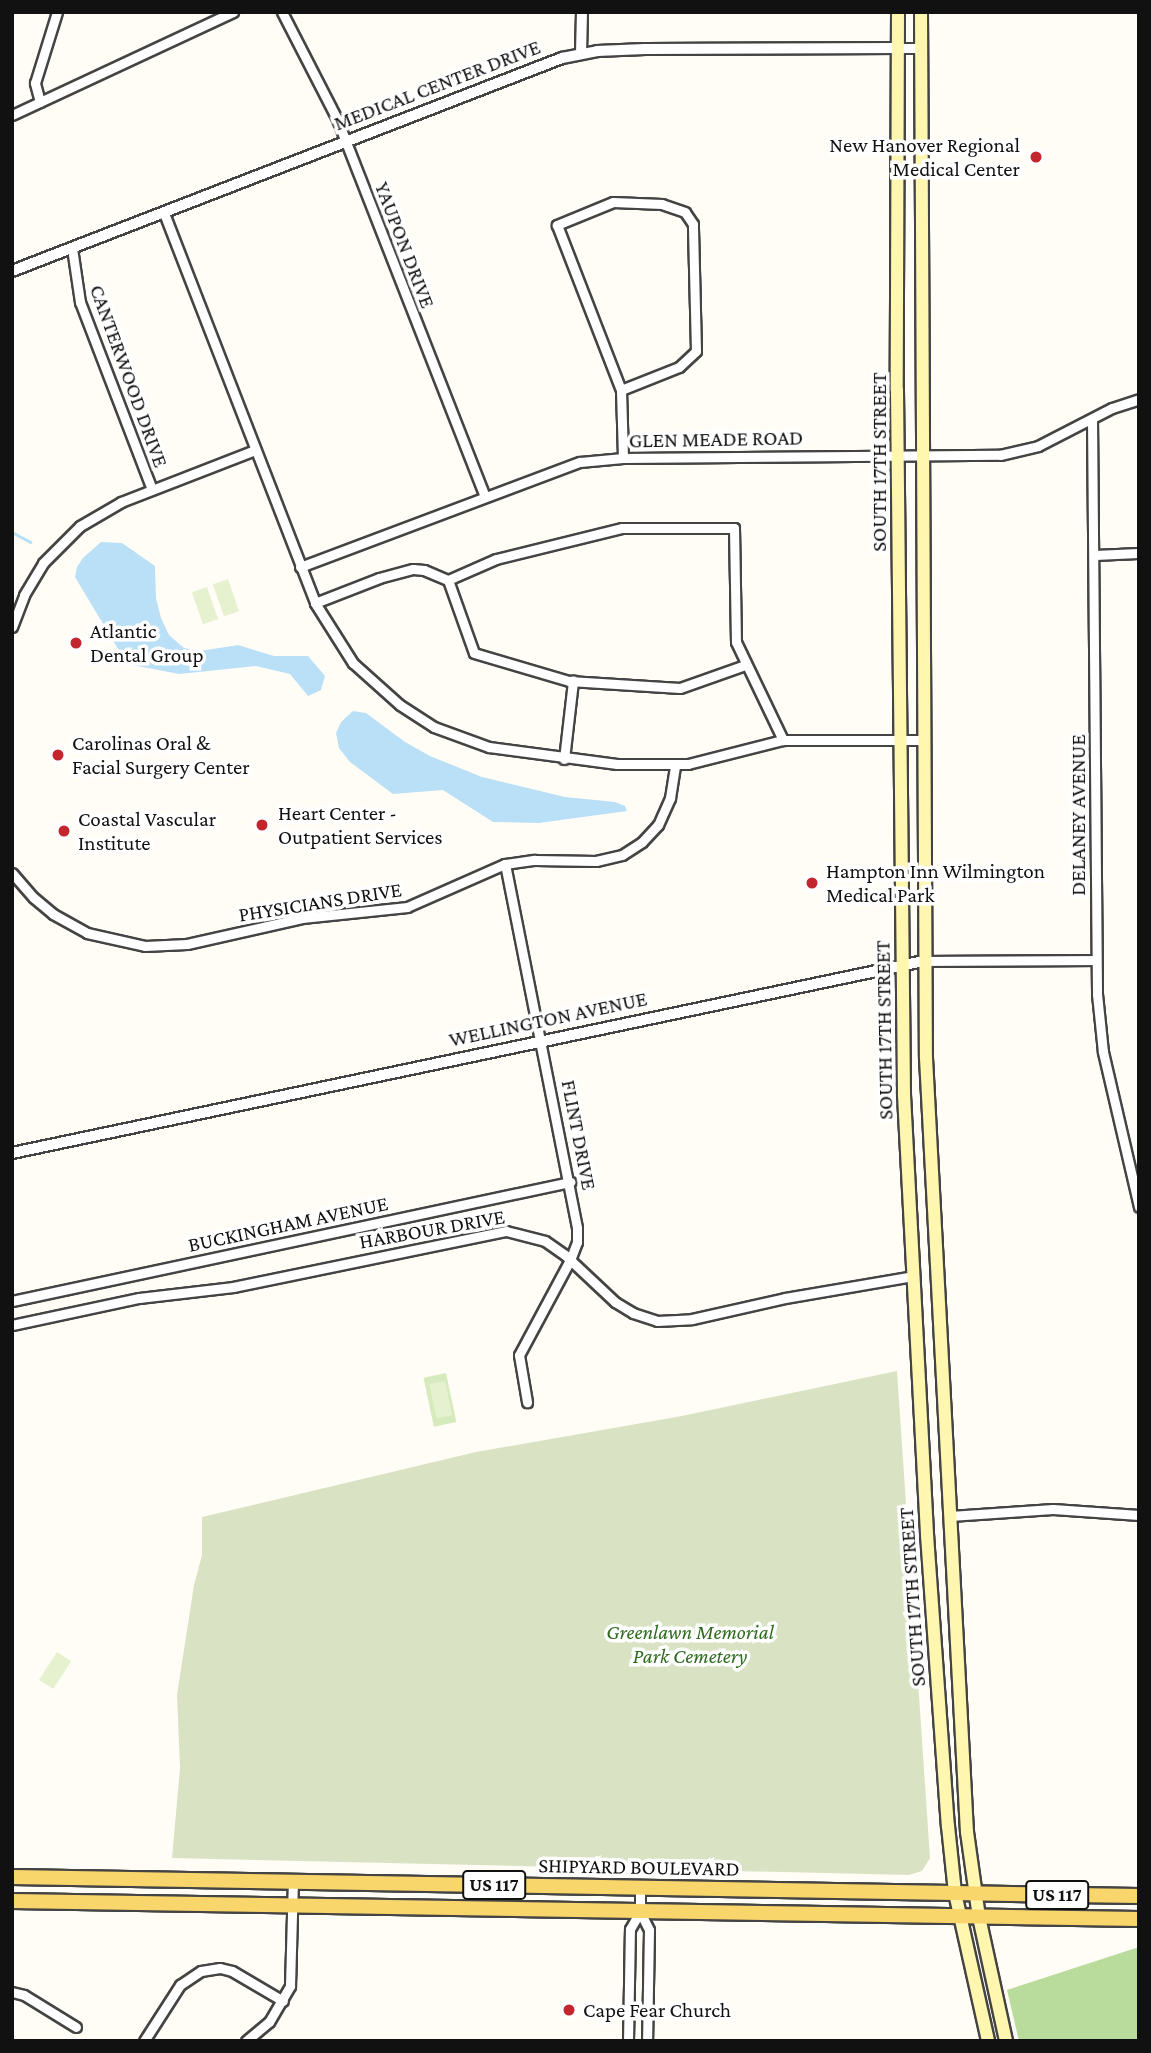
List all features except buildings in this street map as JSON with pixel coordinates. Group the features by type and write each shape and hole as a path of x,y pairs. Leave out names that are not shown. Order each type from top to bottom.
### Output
{"main road":[{"name":"SOUTH 17TH STREET","path":"898,12 901,965 914,1276 926,1535 955,1893 988,2041"},
{"name":"SOUTH 17TH STREET","path":"921,12 922,740 924,961 929,1116 967,1832 979,1917 1006,2041"},
{"name":"SHIPYARD BOULEVARD","path":"12,1877 1139,1896"},
{"name":"US 117","path":"12,1901 1139,1919"}],"street":[{"path":"40,102 35,83 57,12"},
{"path":"12,115 233,12"},
{"name":"YAUPON DRIVE","path":"282,12 318,77 346,141 485,496"},
{"path":"582,12 582,53"},
{"path":"898,48 922,48"},
{"name":"MEDICAL CENTER DRIVE","path":"12,271 562,58 582,53 645,49 898,48"},
{"path":"621,390 679,367 696,351 696,244 692,220 675,208 625,201 606,205 557,225 621,390 623,458"},
{"path":"163,213 315,603 353,663 374,685 416,717 469,741 564,759 675,765 715,759 783,740 922,740"},
{"name":"CANTERWOOD DRIVE","path":"72,248 79,296 152,490 255,450"},
{"name":"GLEN MEADE ROAD","path":"300,567 558,468 623,458 1019,453 1051,441 1092,419 1139,399"},
{"name":"DELANEY AVENUE","path":"1092,419 1096,960 1103,1052 1139,1207"},
{"path":"12,627 32,581 65,537 107,509 152,490"},
{"path":"315,603 379,578 413,569 424,570 448,580 496,559 610,530 734,528 736,642 744,665 783,740"},
{"path":"1094,555 1139,553"},
{"path":"448,580 474,653 572,681 680,688 744,665"},
{"path":"564,759 572,681"},
{"name":"PHYSICIANS DRIVE","path":"12,873 34,898 79,929 123,944 166,946 302,918 407,907 505,864 535,860 596,861 631,850 649,835 664,815 670,798 675,765"},
{"name":"FLINT DRIVE","path":"505,864 542,1040 577,1228 577,1242 570,1260 519,1356 527,1402"},
{"name":"WELLINGTON AVENUE","path":"12,1153 901,965 924,961 1096,960"},
{"name":"BUCKINGHAM AVENUE","path":"12,1301 570,1182"},
{"name":"HARBOUR DRIVE","path":"12,1325 139,1298 233,1287 506,1231 545,1241 570,1260 615,1303 645,1318 667,1321 692,1320 801,1295 914,1276"},
{"path":"950,1516 1053,1509 1139,1515"},
{"path":"246,2041 269,2022 283,2001 292,1974 293,1881"},
{"path":"640,1888 640,1912 649,1930 647,2041"},
{"path":"628,2041 630,1929 640,1912"},
{"path":"144,2041 180,1985 201,1971 220,1968 232,1971 255,1981 283,2001"},
{"path":"12,1992 24,1995 76,2027"}],"green space":[{"path":"228,579 239,611 224,616 213,584"},
{"path":"207,587 218,619 203,624 192,592"},
{"name":"Greenlawn Memorial Park Cemetery","path":"897,1371 930,1858 922,1871 909,1875 172,1858 180,1768 177,1695 194,1585 202,1555 202,1517 476,1452 682,1416"},
{"path":"446,1373 456,1422 434,1427 424,1378"},
{"path":"445,1381 452,1415 437,1419 429,1384"},
{"path":"57,1652 71,1661 53,1689 39,1680"},
{"path":"1139,1947 1139,2041 1019,2041 1007,1990"}],"water":[{"path":"101,542 122,543 155,566 156,598 161,618 169,635 184,648 200,651 238,645 274,656 308,656 325,676 321,690 308,696 290,674 256,666 179,674 127,664 75,577 83,558"},
{"path":"353,711 366,713 405,742 430,756 482,777 565,797 615,802 625,806 627,811 539,823 493,822 443,790 393,794 350,762 339,748 336,733 341,722"}],"waterway":[{"path":"12,532 31,542"}],"place":[{"name":"New Hanover Regional Medical Center","path":"1036,157"},
{"name":"Atlantic Dental Group","path":"76,643"},
{"name":"Carolinas Oral & Facial Surgery Center","path":"58,755"},
{"name":"Heart Center - Outpatient Services","path":"262,825"},
{"name":"Coastal Vascular Institute","path":"64,831"},
{"name":"Hampton Inn Wilmington Medical Park","path":"812,883"},
{"name":"Cape Fear Church","path":"569,2010"}]}
